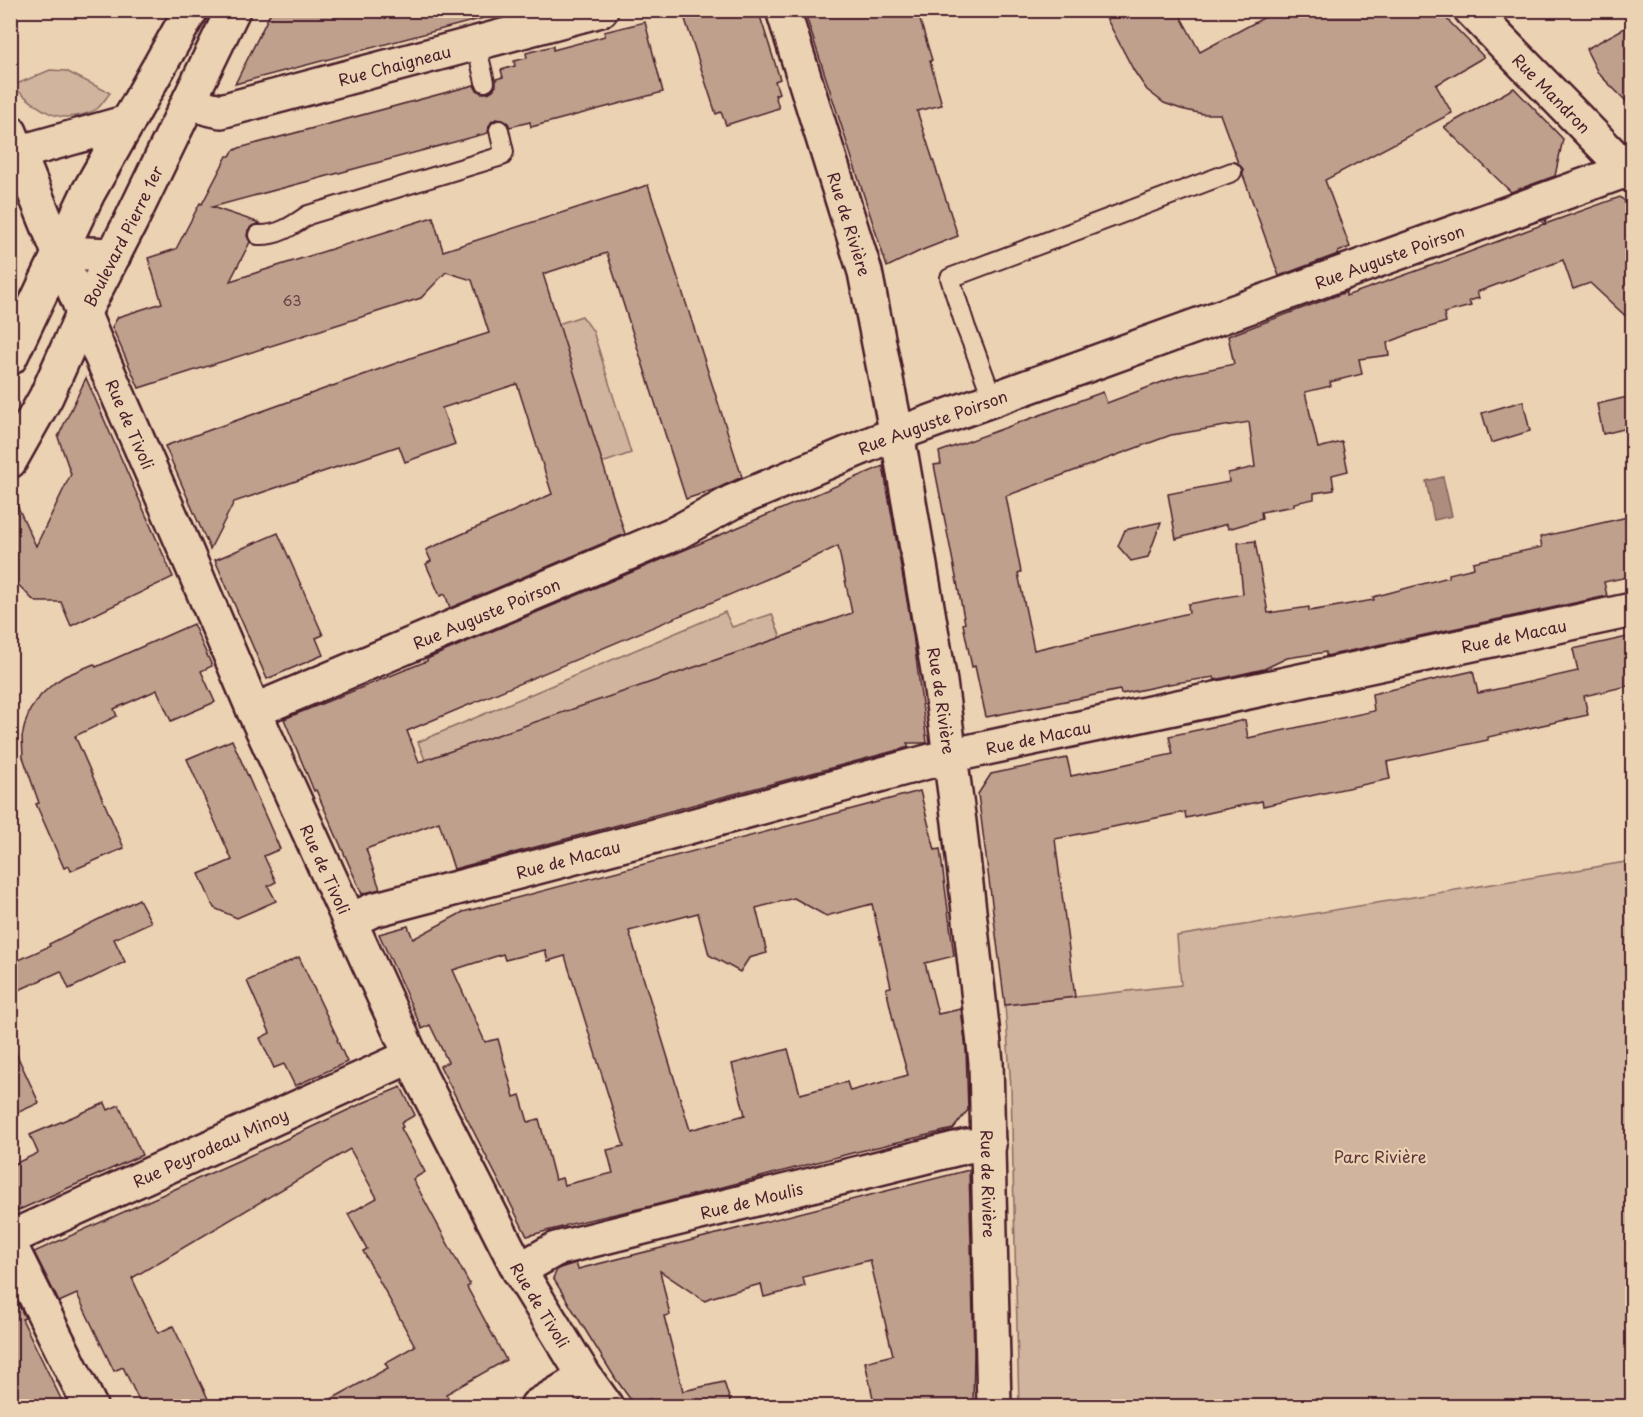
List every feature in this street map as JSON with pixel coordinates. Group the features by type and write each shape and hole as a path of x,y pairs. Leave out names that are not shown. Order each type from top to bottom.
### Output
{"street":[{"path":"10,358 88,193 191,10"},
{"name":"Boulevard Pierre 1er","path":"10,461 46,397 83,314 233,10"},
{"name":"Rue Chaigneau","path":"190,99 207,108 221,111 601,10"},
{"name":"Rue Mandron","path":"1471,10 1631,171"},
{"name":"Rue de Rivière","path":"783,11 865,272 897,435 940,682 986,1062 993,1407"},
{"path":"13,147 128,122"},
{"name":"Rue de Tivoli","path":"13,147 254,711 411,1056 519,1270 606,1407"},
{"name":"Rue Auguste Poirson","path":"254,711 678,532 732,502 864,446 1631,171"},
{"path":"59,253 114,255"},
{"name":"Rue de Macau","path":"349,921 373,909 656,836 950,756 1632,610"},
{"name":"Rue Peyrodeau Minoy","path":"10,1238 411,1056"},
{"name":"Rue de Moulis","path":"519,1270 556,1249 967,1146 989,1145"},
{"path":"10,1245 90,1407"},
{"path":"537,1407 585,1377"}],"lane":[{"path":"476,44 485,82"},
{"path":"258,235 277,233 308,215 502,156 504,152 499,130"},
{"path":"993,400 950,278 1232,172"}],"green space":[{"path":"50,70 66,71 110,93 93,111 73,117 63,117 45,111 12,86"},
{"path":"582,316 593,331 631,453 602,463 558,324"},
{"path":"725,612 732,627 772,614 781,638 425,760 418,742"},
{"name":"Parc Rivière","path":"1632,861 1632,1406 1019,1406 1011,1088 1005,1005 1181,985 1177,936"}],"shaded area":[{"path":"1443,477 1452,516 1434,520 1426,481"}],"building":[{"path":"272,10 483,10 484,18 235,84"},
{"path":"682,10 758,10 780,79 775,81 779,93 775,95 779,108 726,125 721,112 716,114"},
{"path":"804,10 917,10 942,105 917,111 958,236 887,267"},
{"path":"1102,10 1177,10 1200,52 1278,10 1438,10 1484,57 1436,85 1452,113 1325,180 1350,247 1338,254 1279,276 1243,175 1243,169 1238,163 1220,114 1203,114 1181,109 1164,103 1147,90 1134,71"},
{"path":"645,22 663,92 531,127 530,122 510,127 503,120 496,119 489,126 488,133 212,207 260,223 248,230 247,236 250,242 230,281 433,217 443,251 648,185 742,477 686,499 607,253 543,274 625,534 450,608 445,594 440,596 426,564 431,561 426,550 552,494 517,384 442,408 455,444 405,462 399,446 234,502 210,549 165,446 419,355 489,333 472,280 446,272 421,298 139,388 112,327 118,317 162,303 148,258 176,249 227,156 239,148 474,85 481,93 488,93 496,86 496,79 503,77 501,70 515,66 514,61 527,58 526,53 553,46 553,50 605,36 604,32"},
{"path":"1632,24 1632,107 1598,73 1586,49"},
{"path":"1514,88 1563,139 1555,176 1511,192 1444,127"},
{"path":"1620,197 1632,208 1632,322 1590,283 1573,289 1563,260 1477,292 1479,298 1469,301 1471,306 1444,313 1446,322 1387,343 1389,355 1359,359 1362,374 1330,382 1331,386 1305,392 1318,448 1342,442 1348,471 1332,475 1334,490 1314,493 1314,499 1294,503 1294,506 1261,512 1262,519 1228,529 1227,524 1176,539 1168,494 1229,482 1228,473 1255,467 1249,422 1171,435 1006,496 1021,572 1018,573 1034,650 1189,613 1188,604 1243,594 1238,543 1255,541 1268,613 1309,607 1309,611 1374,600 1373,597 1474,568 1473,562 1542,547 1540,537 1632,516 1632,576 1604,582 1607,596 1326,656 1326,652 1287,658 1264,669 1215,680 1214,677 1121,694 1120,690 986,717 963,624 965,623 934,465 941,464 939,452 1103,392 1107,403 1178,376 1234,364 1228,336 1346,292 1346,296 1464,254 1544,224 1541,221 1546,219 1545,224"},
{"path":"86,378 173,577 71,626 61,602 37,602 10,576 10,490 36,546 71,474 58,437"},
{"path":"1632,396 1632,427 1603,434 1597,404"},
{"path":"1523,401 1530,431 1491,443 1482,413"},
{"path":"883,466 913,634 927,743 907,743 909,747 454,869 439,822 366,849 380,889 362,894 316,790 314,791 284,719 427,661 427,659","holes":["838,546 852,613 419,762 407,731 774,576"]},
{"path":"1161,522 1148,557 1131,561 1118,546 1125,530"},
{"path":"278,533 323,635 316,638 323,655 267,679 215,560"},
{"path":"193,624 212,666 201,671 215,702 171,721 157,690 114,709 117,716 75,736 124,848 71,871 69,866 64,868 36,804 39,803 23,757 22,737 30,710 41,695 65,676 94,664 96,667"},
{"path":"1632,636 1632,685 1584,696 1588,715 1387,762 1390,779 1263,806 1262,801 1186,818 1185,812 1055,839 1075,997 1005,1005 978,794 991,774 1067,758 1071,776 1173,754 1169,736 1245,720 1248,738 1374,711 1372,694 1473,671 1478,693 1507,687 1578,671 1573,649"},
{"path":"232,740 280,849 264,856 276,882 268,886 276,901 237,918 214,908 199,874 232,860 187,759"},
{"path":"920,791 935,850 940,849 954,956 925,963 938,1014 961,1009 966,1049 968,1110 953,1129 527,1236 440,1066 448,1062 430,1025 422,1029 379,934 408,926 413,939 463,912","holes":["794,898 826,916 872,904 891,987 886,988 908,1075 850,1091 847,1082 800,1094 788,1049 732,1064 745,1115 690,1130 629,931 698,913 709,955 740,972 749,958 767,953 756,908","545,950 548,961 565,956 624,1146 607,1150 613,1173 564,1185 562,1178 555,1180 539,1119 528,1122 520,1095 514,1097 498,1039 485,1042 453,970 503,954 505,960"]},
{"path":"139,899 151,922 114,939 125,962 69,989 61,971 10,994 10,964 50,946 49,944"},
{"path":"299,957 347,1062 295,1086 284,1064 274,1068 260,1038 270,1033 247,981"},
{"path":"10,1040 39,1103 10,1116"},
{"path":"401,1087 415,1115 401,1123 403,1127 401,1128 425,1172 413,1179 470,1285 467,1287 506,1360 446,1394 453,1407 317,1407 388,1368 385,1363 415,1346 363,1251 367,1249 348,1214 377,1198 350,1149 132,1278 158,1333 173,1326 212,1407 142,1407 123,1367 114,1371 77,1294 59,1302 34,1252"},
{"path":"105,1103 108,1110 119,1105 142,1155 10,1214 10,1166 38,1153 30,1135"},
{"path":"969,1170 974,1352 973,1407 875,1407 865,1362 893,1355 870,1260 803,1277 805,1286 764,1297 761,1284 705,1301 660,1271 670,1315 664,1316 683,1391 724,1382 732,1407 652,1407 650,1399 633,1403 553,1278 557,1270 576,1263 578,1269"},
{"path":"10,1288 25,1318 22,1319 65,1407 10,1407"}]}
